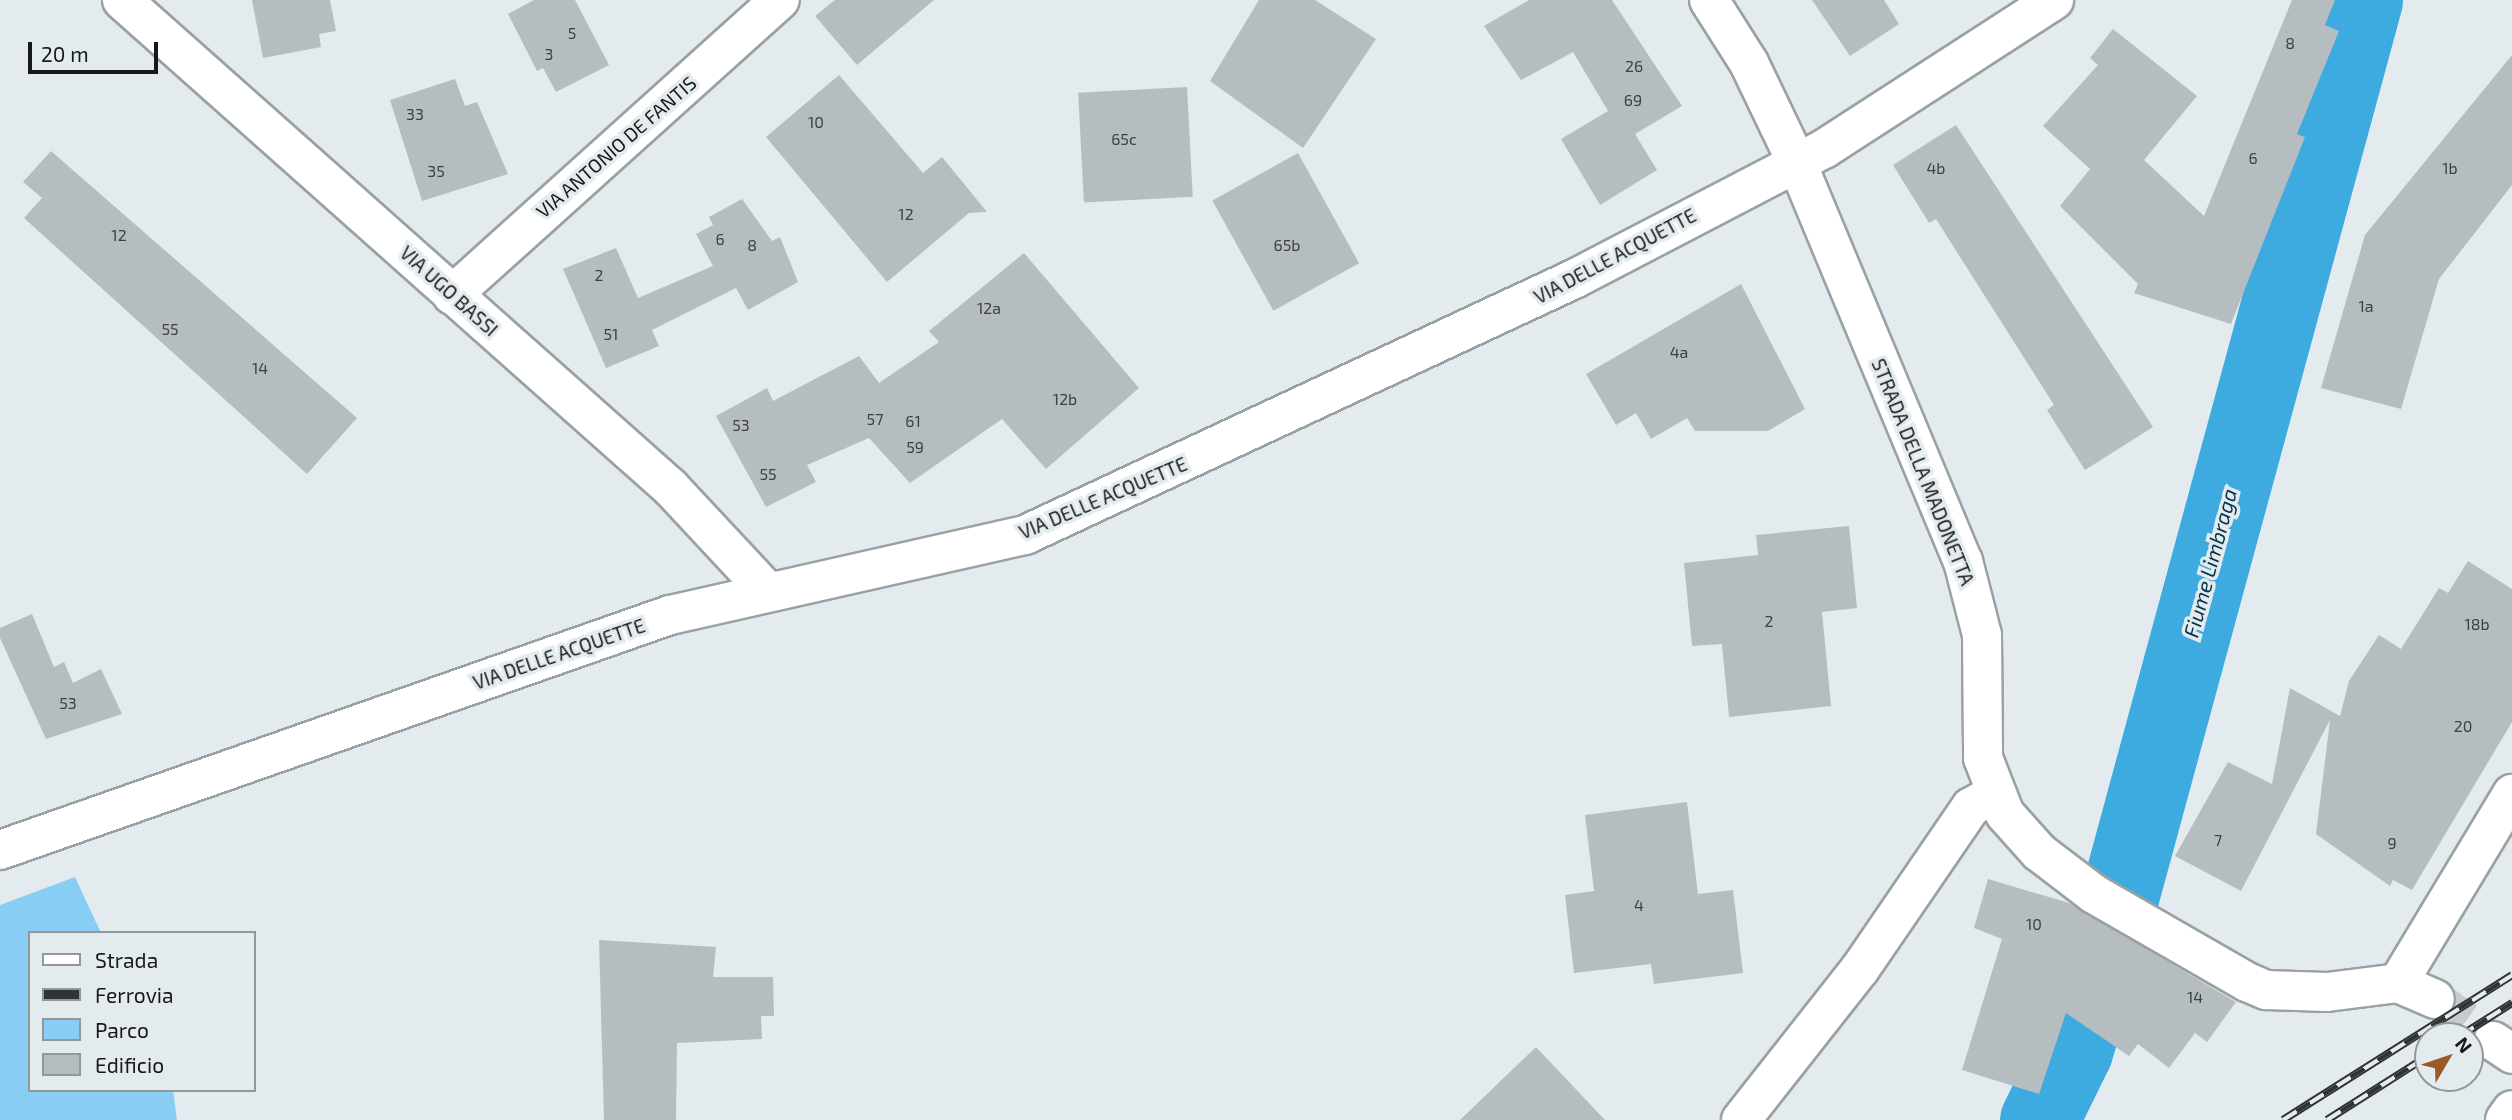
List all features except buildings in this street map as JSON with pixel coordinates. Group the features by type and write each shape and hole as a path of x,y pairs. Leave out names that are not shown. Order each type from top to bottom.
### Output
{"street":[{"name":"VIA ANTONIO DE FANTIS","path":"452,295 780,0"},
{"name":"STRADA DELLA MADONETTA","path":"1709,0 1749,64 1797,163 1977,604 1983,758 1994,794 2039,852 2094,894 2266,990 2327,992 2398,983"},
{"name":"VIA DELLE ACQUETTE","path":"0,850 670,615 1024,535 1493,320 1797,163 2054,0"},
{"name":"VIA UGO BASSI","path":"130,3 452,295 671,488 768,592"},
{"path":"1741,1120 1860,969 1971,807 1994,794"},
{"path":"2435,999 2398,983 2512,794"},
{"path":"2505,1120 2512,1110"}],"green space":[{"path":"75,877 100,931 28,931 28,1092 173,1092 177,1120 0,1120 0,905"}],"waterway":[{"name":"Fiume Limbraga","path":"2039,1120 2073,1051 2114,916 2363,0"}],"tunnel":[{"path":"2435,999 2493,1041"}],"railway":[{"path":"2283,1120 2512,975"},
{"path":"2482,1022 2512,1003"},
{"path":"2327,1120 2414,1065"}]}
